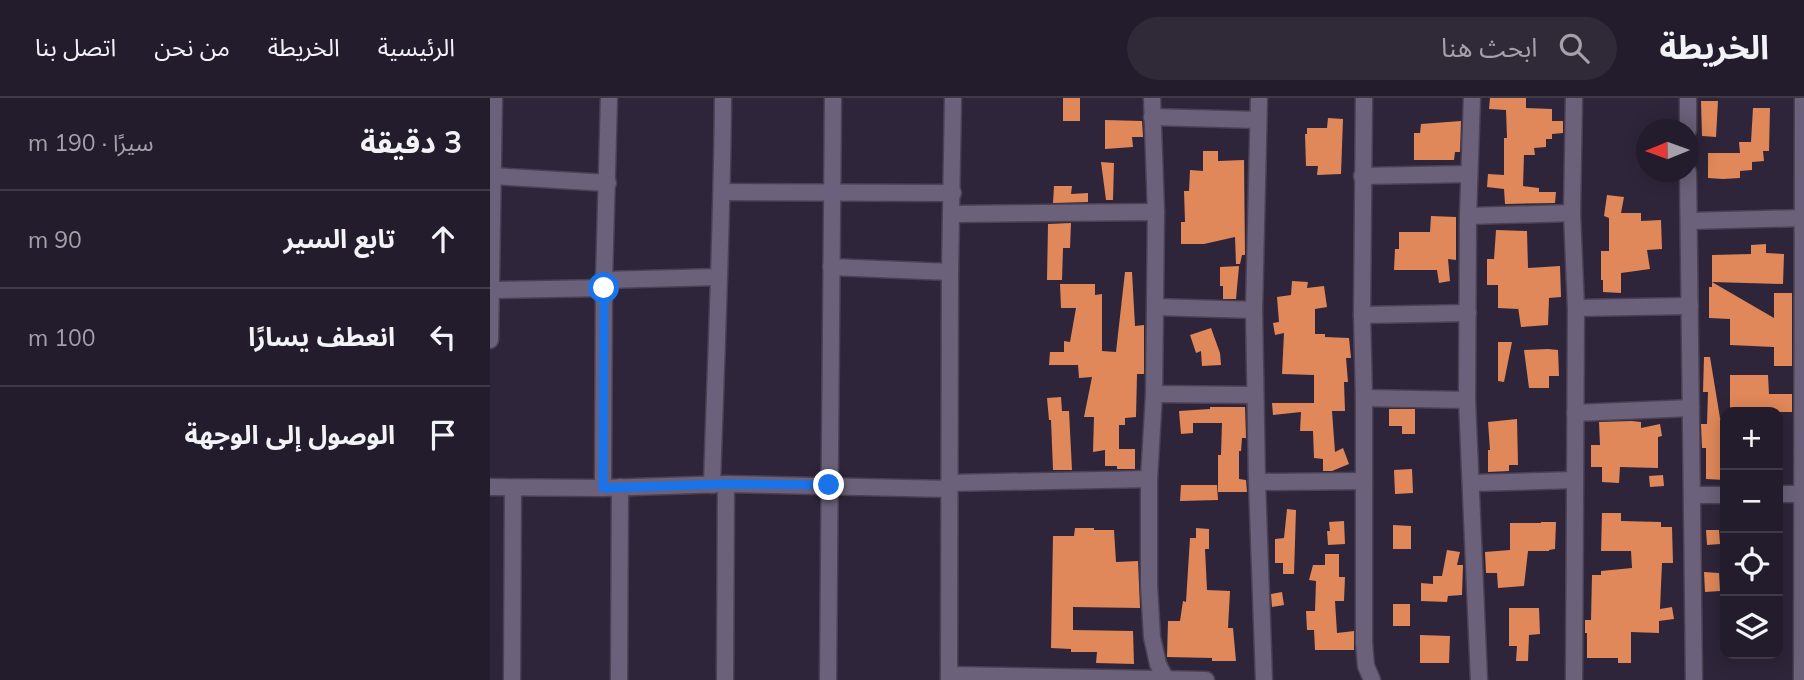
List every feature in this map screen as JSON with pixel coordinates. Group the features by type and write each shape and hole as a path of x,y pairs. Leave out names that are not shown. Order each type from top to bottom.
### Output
{"street":[{"path":"490,340 494,98"},
{"path":"609,98 604,284 619,680"},
{"path":"723,98 718,277 719,484 725,680"},
{"path":"828,680 833,98"},
{"path":"953,98 949,678 1206,680"},
{"path":"1153,98 1156,212 1149,586 1152,637 1158,664 1166,680"},
{"path":"1259,98 1254,310 1264,680"},
{"path":"1364,98 1364,643 1366,666 1372,680"},
{"path":"1472,98 1467,400 1479,680"},
{"path":"1574,98 1574,680"},
{"path":"1688,98 1688,119"},
{"path":"1802,680 1803,98"},
{"path":"1152,117 1258,120"},
{"path":"1362,176 1469,174"},
{"path":"492,176 608,183"},
{"path":"1688,182 1695,680"},
{"path":"722,192 953,193"},
{"path":"952,214 1156,212"},
{"path":"1468,216 1572,213"},
{"path":"1689,220 1802,218"},
{"path":"831,267 950,272"},
{"path":"491,290 718,277"},
{"path":"1576,308 1690,306"},
{"path":"1155,307 1254,310"},
{"path":"1362,315 1468,313"},
{"path":"1154,394 1255,395"},
{"path":"1364,398 1467,400"},
{"path":"1575,413 1691,408"},
{"path":"490,487 719,484 949,486 1149,479"},
{"path":"1472,484 1575,480"},
{"path":"1257,482 1364,481"},
{"path":"512,680 513,488"},
{"path":"1783,494 1803,494"},
{"path":"1692,495 1720,495"}],"building":[{"path":"1063,98 1080,98 1080,121 1063,121"},
{"path":"1490,98 1526,98 1526,108 1552,109 1552,121 1563,121 1563,133 1552,134 1552,139 1546,139 1546,147 1534,148 1535,155 1524,155 1523,186 1539,188 1539,192 1556,192 1555,203 1505,204 1504,189 1487,187 1488,174 1504,175 1504,138 1507,138 1506,110 1489,109"},
{"path":"1701,101 1718,101 1716,137 1702,136"},
{"path":"1753,108 1770,108 1769,151 1763,151 1764,161 1752,162 1752,170 1740,171 1740,178 1708,178 1708,153 1740,153 1739,142 1751,142"},
{"path":"1328,118 1343,119 1341,174 1317,175 1318,166 1306,166 1305,134 1307,128 1327,128"},
{"path":"1105,120 1142,121 1143,137 1132,137 1133,147 1105,149"},
{"path":"1461,121 1460,152 1455,152 1454,160 1414,160 1414,133 1420,133 1421,124"},
{"path":"1203,151 1218,151 1218,161 1244,160 1245,255 1242,255 1240,264 1236,264 1235,237 1204,244 1181,244 1181,222 1185,222 1184,191 1189,191 1190,170 1203,171"},
{"path":"1101,162 1114,163 1113,200 1106,200"},
{"path":"1054,186 1072,186 1071,194 1088,193 1088,202 1053,203"},
{"path":"1607,195 1624,197 1621,213 1641,213 1641,221 1661,220 1662,249 1647,250 1650,269 1621,273 1621,293 1603,292 1601,280 1601,251 1609,251 1609,218 1604,216"},
{"path":"1431,216 1456,217 1456,260 1448,259 1450,281 1439,283 1437,270 1394,270 1395,249 1399,249 1399,232 1430,232"},
{"path":"1071,223 1070,248 1063,248 1062,280 1047,280 1048,224"},
{"path":"1496,230 1527,231 1528,268 1560,266 1561,297 1549,298 1548,325 1521,327 1518,307 1498,308 1498,285 1487,285 1487,259 1494,259"},
{"path":"1766,244 1766,253 1784,254 1783,284 1712,282 1712,255 1751,254 1751,245"},
{"path":"1239,266 1236,299 1223,299 1220,267"},
{"path":"1125,272 1132,272 1135,326 1144,325 1144,374 1137,374 1136,417 1125,418 1125,425 1119,425 1119,449 1135,449 1135,469 1105,466 1105,450 1093,452 1094,417 1084,417 1092,377 1079,378 1078,365 1049,365 1050,352 1064,352 1064,341 1070,342 1076,308 1061,308 1060,284 1095,284 1095,295 1102,294 1102,351 1116,352"},
{"path":"1292,281 1308,282 1307,288 1324,286 1327,307 1315,309 1315,334 1349,338 1351,358 1346,358 1348,382 1344,382 1345,411 1332,411 1335,452 1343,448 1349,464 1332,471 1323,471 1323,459 1314,458 1313,431 1300,431 1301,412 1273,415 1272,403 1314,403 1314,375 1282,374 1284,333 1275,335 1273,323 1279,322 1277,297 1291,295"},
{"path":"1712,282 1774,318 1774,293 1792,293 1792,366 1774,366 1774,347 1730,345 1730,319 1709,318 1709,287 1712,287"},
{"path":"1211,328 1220,353 1221,365 1202,366 1201,351 1196,353 1190,335"},
{"path":"1498,342 1512,342 1504,382 1498,381"},
{"path":"1524,350 1558,350 1559,376 1549,376 1549,388 1529,388"},
{"path":"1704,357 1710,357 1720,418 1720,480 1706,479 1706,448 1702,448 1701,424 1707,424 1708,392 1703,392"},
{"path":"1730,375 1768,375 1769,394 1792,394 1792,412 1783,412 1783,407 1730,407"},
{"path":"1061,397 1062,411 1069,411 1072,470 1053,470 1051,420 1047,398"},
{"path":"1210,407 1245,407 1246,438 1242,438 1239,451 1239,479 1246,480 1247,492 1218,492 1218,455 1221,455 1222,423 1193,423 1193,433 1181,434 1179,411"},
{"path":"1389,409 1415,409 1415,434 1402,434 1402,426 1389,426"},
{"path":"1517,419 1518,465 1509,465 1509,471 1488,472 1488,422"},
{"path":"1599,422 1641,422 1641,428 1660,424 1662,436 1658,437 1658,468 1620,467 1619,483 1602,482 1602,467 1591,467 1591,445 1600,445"},
{"path":"1412,469 1413,493 1395,494 1394,470"},
{"path":"1663,475 1664,486 1650,487 1649,476"},
{"path":"1181,485 1217,485 1218,500 1180,501"},
{"path":"1287,509 1296,510 1294,574 1283,574 1283,563 1275,563 1275,539 1284,538"},
{"path":"1602,513 1621,513 1621,521 1661,522 1661,527 1672,527 1673,563 1662,563 1660,609 1672,607 1674,619 1659,621 1659,633 1631,632 1631,663 1618,663 1618,658 1587,658 1585,620 1591,620 1592,575 1601,575 1601,571 1632,568 1631,551 1601,551"},
{"path":"1344,521 1345,544 1328,545 1329,522"},
{"path":"1556,522 1555,549 1528,551 1524,586 1498,588 1497,573 1486,573 1485,552 1510,550 1510,523"},
{"path":"1393,525 1411,526 1411,549 1393,549"},
{"path":"1075,528 1114,530 1116,562 1138,561 1140,608 1073,607 1073,630 1133,631 1134,664 1096,663 1097,652 1071,652 1071,649 1051,648 1053,536 1074,536"},
{"path":"1196,528 1209,529 1209,549 1205,549 1207,590 1230,591 1228,628 1233,628 1236,661 1167,657 1168,621 1180,621 1183,601 1186,602 1190,538 1196,538"},
{"path":"1706,530 1719,530 1720,544 1707,545"},
{"path":"1447,550 1460,552 1457,565 1463,565 1462,595 1448,596 1447,602 1421,601 1421,583 1433,584 1433,576 1442,576"},
{"path":"1325,554 1339,554 1339,577 1345,577 1344,601 1335,601 1337,633 1354,631 1354,650 1315,650 1314,630 1307,630 1306,611 1315,611 1316,581 1309,580 1313,565 1325,565"},
{"path":"1704,572 1719,573 1720,591 1705,592"},
{"path":"1282,592 1284,605 1272,607 1271,594"},
{"path":"1393,604 1410,604 1410,626 1393,626"},
{"path":"1509,608 1539,608 1540,634 1529,635 1528,661 1516,661 1517,646 1509,646"},
{"path":"1420,635 1450,636 1449,663 1420,663"}],"route":[{"path":"604,288 603,488 726,484 829,485"}]}
